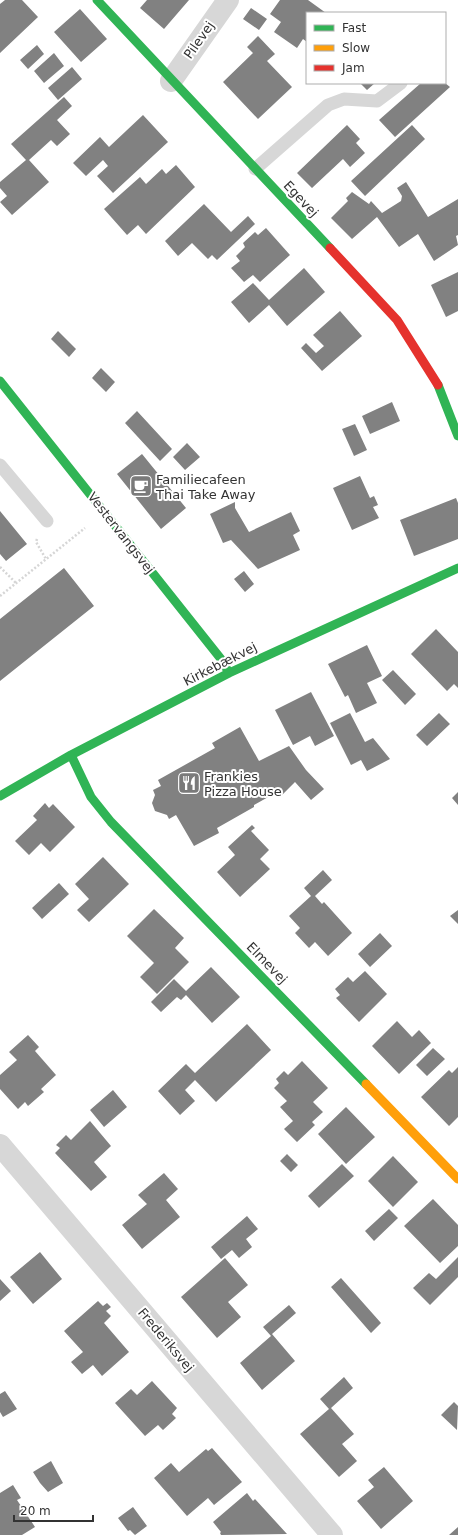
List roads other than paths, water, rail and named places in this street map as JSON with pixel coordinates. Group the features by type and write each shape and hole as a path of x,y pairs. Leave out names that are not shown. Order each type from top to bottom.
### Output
{"street":[{"name":"Egevej","path":"97,0 398,320 437,381 458,436"},
{"name":"Pilevej","path":"171,80 228,0"},
{"name":"Vestervangsvej","path":"4,394 104,512 221,659 229,673"},
{"name":"Kirkebækvej","path":"0,796 71,755 229,673 456,574"},
{"name":"Elmevej","path":"71,755 92,797 111,822 458,1179"},
{"name":"Frederiksvej","path":"0,1145 332,1535"}],"lane":[{"path":"255,169 328,105 344,99 377,101 400,84"},
{"path":"0,465 47,521"}],"place":[{"name":"Familiecafeen Thai Take Away","path":"141,486"},
{"name":"Frankies Pizza House","path":"189,783"}]}
